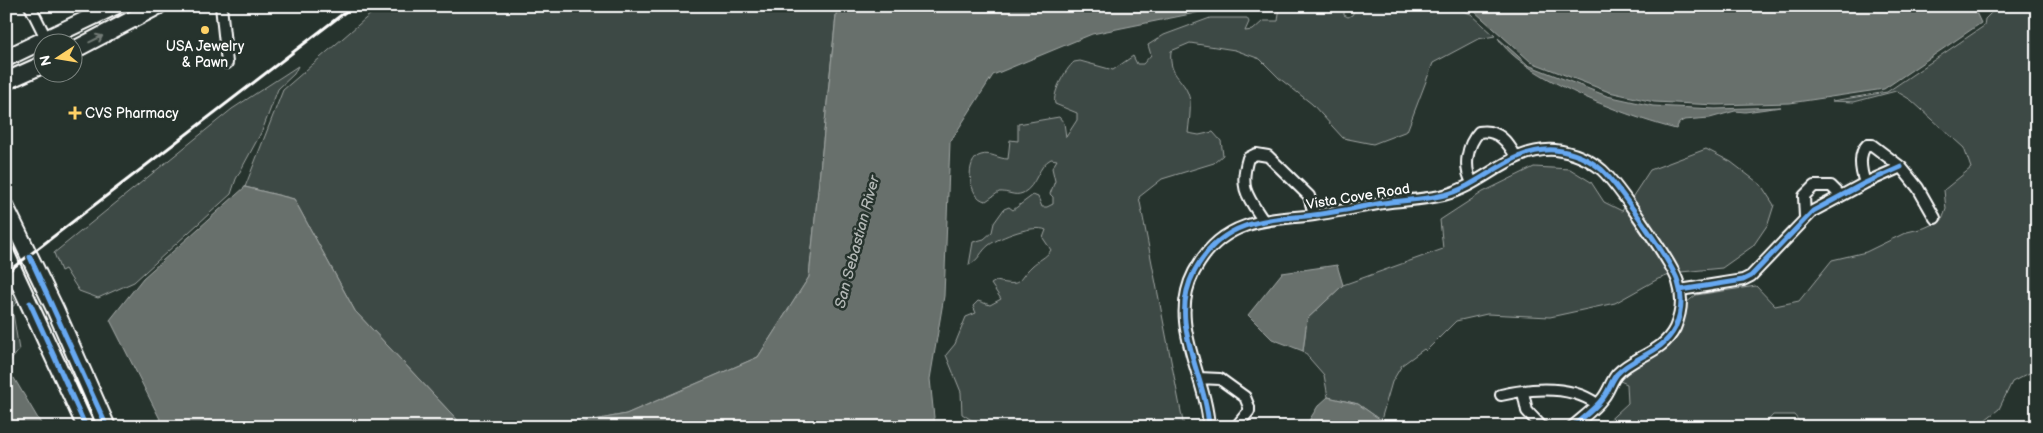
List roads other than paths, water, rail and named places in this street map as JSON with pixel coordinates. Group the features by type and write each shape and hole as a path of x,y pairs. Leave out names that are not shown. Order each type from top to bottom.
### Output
{"highway":[{"path":"63,32 115,6"},
{"path":"82,46 158,6"},
{"path":"6,58 32,47"},
{"path":"6,81 32,69"},
{"path":"6,208 55,309 107,427"},
{"path":"6,254 86,427"}],"street":[{"path":"30,6 43,32"},
{"path":"221,6 227,64"},
{"path":"1472,182 1466,169 1466,163 1479,132 1491,132 1505,138 1516,157"},
{"path":"1865,183 1860,169 1864,149 1867,145 1872,145 1901,167 1918,188 1935,218"},
{"name":"Vista Cove Road","path":"1209,427 1199,378 1184,322 1185,299 1193,274 1202,258 1220,240 1235,230 1263,220 1314,215 1442,196 1472,182 1516,157 1538,151 1564,152 1582,157 1604,172 1671,265 1680,290 1679,315 1669,338 1662,346 1617,374 1597,404 1572,427"},
{"path":"1263,220 1245,193 1242,176 1248,158 1256,154 1268,156 1309,196 1314,215"},
{"path":"1680,290 1743,280 1751,276 1805,218 1865,183 1901,167"},
{"path":"1805,218 1804,196 1814,186 1831,186 1841,196"},
{"path":"1199,378 1220,379 1245,397 1250,407 1249,411 1236,427"},
{"path":"1501,395 1523,392 1573,391 1582,394 1597,404"},
{"path":"1523,392 1527,411 1542,427"}],"water":[{"name":"San Sebastian River","path":"837,6 1230,6 1092,34 993,75 950,142 944,296 930,379 935,427 558,427 626,414 758,357 809,277"},
{"path":"1462,6 1973,6 1981,23 1884,89 1790,103 1716,105 1654,102 1609,92 1531,62 1474,11"},
{"path":"1498,38 1528,65 1607,96 1653,106 1715,109 1781,107 1745,112 1735,111 1710,118 1684,120 1679,123 1676,129 1606,106 1553,81 1530,68 1511,53"},
{"path":"245,187 294,199 355,311 464,427 164,427 110,320 143,278"},
{"path":"1337,265 1343,285 1307,319 1303,351 1272,339 1248,315 1282,273"},
{"path":"14,378 43,427 6,427 6,382"},
{"path":"1328,397 1358,404 1381,420 1382,427 1305,427 1318,406"}],"railway":[{"path":"6,273 353,6"}],"place":[{"name":"USA Jewelry & Pawn","path":"205,30"},
{"name":"CVS Pharmacy","path":"75,113"}]}
